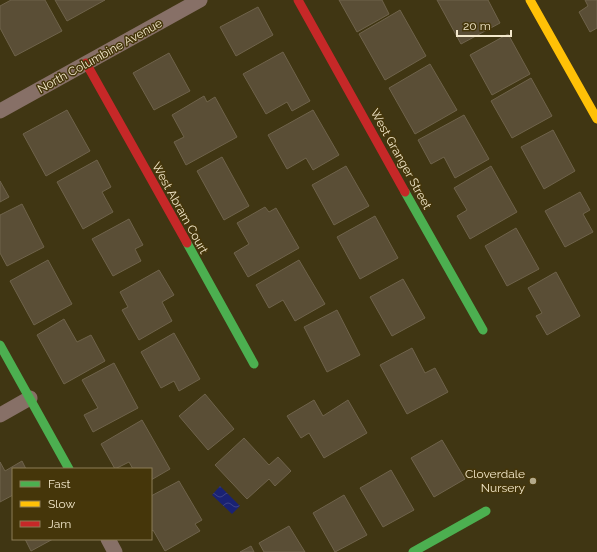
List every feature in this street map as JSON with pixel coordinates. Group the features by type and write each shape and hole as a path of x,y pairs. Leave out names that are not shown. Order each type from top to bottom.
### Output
{"street":[{"name":"North Columbine Avenue","path":"0,111 200,0"},
{"name":"West Granger Street","path":"298,0 483,330"},
{"path":"530,0 597,120"},
{"name":"West Abram Court","path":"86,63 254,364"},
{"path":"0,345 68,468"},
{"path":"0,415 30,398"},
{"path":"413,552 486,511"},
{"path":"109,540 115,552"}],"water":[{"path":"220,486 240,506 232,514 212,495"}],"building":[{"path":"11,0 45,0 62,31 15,56 0,28 0,6"},
{"path":"55,0 105,0 67,21"},
{"path":"339,0 382,0 389,14 357,32"},
{"path":"437,0 488,0 500,23 461,44"},
{"path":"585,0 597,0 597,28 590,32 579,12 588,6"},
{"path":"258,7 273,35 236,56 220,27"},
{"path":"400,10 426,56 385,80 359,34"},
{"path":"508,34 530,74 492,95 470,55"},
{"path":"283,52 310,101 292,111 287,102 266,114 243,74"},
{"path":"169,53 190,91 154,110 133,73"},
{"path":"430,64 457,110 415,134 389,88"},
{"path":"531,78 552,116 512,138 491,101"},
{"path":"204,96 207,102 215,97 237,137 186,165 174,142 184,137 172,115"},
{"path":"67,110 90,151 46,176 23,134"},
{"path":"313,110 339,155 313,170 306,158 287,169 268,135"},
{"path":"464,115 489,159 455,178 444,157 431,164 418,140"},
{"path":"553,130 575,171 544,189 521,147"},
{"path":"222,157 249,206 224,220 197,171"},
{"path":"97,160 111,187 102,192 113,212 83,229 57,182"},
{"path":"346,166 369,206 334,225 312,185"},
{"path":"491,166 517,212 470,239 457,216 467,210 454,188"},
{"path":"0,181 9,197 0,202"},
{"path":"580,192 590,210 583,214 593,232 565,247 545,211"},
{"path":"22,204 44,247 7,266 0,253 0,215"},
{"path":"265,207 269,212 276,208 299,248 248,277 234,253 249,244 237,223"},
{"path":"375,216 398,258 360,279 337,237"},
{"path":"129,219 143,245 135,249 141,261 113,276 92,239"},
{"path":"516,228 539,269 507,286 485,246"},
{"path":"48,260 72,304 34,325 10,281"},
{"path":"299,260 325,304 295,321 283,300 269,308 256,285"},
{"path":"159,270 174,295 162,302 172,321 139,340 122,310 128,307 120,292"},
{"path":"556,272 580,316 547,335 536,316 542,313 528,288"},
{"path":"403,279 425,318 392,336 370,297"},
{"path":"337,310 360,355 327,372 304,327"},
{"path":"64,319 77,342 91,335 105,361 64,384 37,335"},
{"path":"174,333 200,379 179,391 174,381 161,388 141,352"},
{"path":"412,348 425,373 435,368 448,392 407,414 380,365"},
{"path":"114,363 138,408 93,432 84,415 98,408 82,380"},
{"path":"205,394 234,429 208,450 179,416"},
{"path":"314,400 323,416 348,400 367,433 324,458 309,433 301,438 287,416"},
{"path":"142,420 170,469 152,479 152,468 132,468 129,462 114,468 101,444"},
{"path":"244,438 269,465 278,457 291,471 275,486 269,479 247,499 215,465"},
{"path":"442,440 465,479 434,497 411,458"},
{"path":"22,461 26,468 12,468 12,496 0,502 0,462 5,471"},
{"path":"391,470 414,510 383,527 360,488"},
{"path":"179,481 202,520 195,524 200,531 165,551 153,530 152,531 152,495"},
{"path":"344,495 367,535 335,552 313,513"},
{"path":"289,526 305,552 264,552 259,543"},
{"path":"26,540 51,540 31,551"},
{"path":"251,546 254,552 240,552"}],"traffic: fast":[{"path":"405,192 483,330"},
{"path":"187,243 254,364"},
{"path":"0,345 68,468"},
{"path":"413,552 486,511"}],"traffic: slow":[{"path":"530,0 597,119"}],"traffic: jam":[{"path":"298,0 405,192"},
{"path":"86,63 187,243"}],"place":[{"name":"Cloverdale Nursery","path":"533,481"}]}
